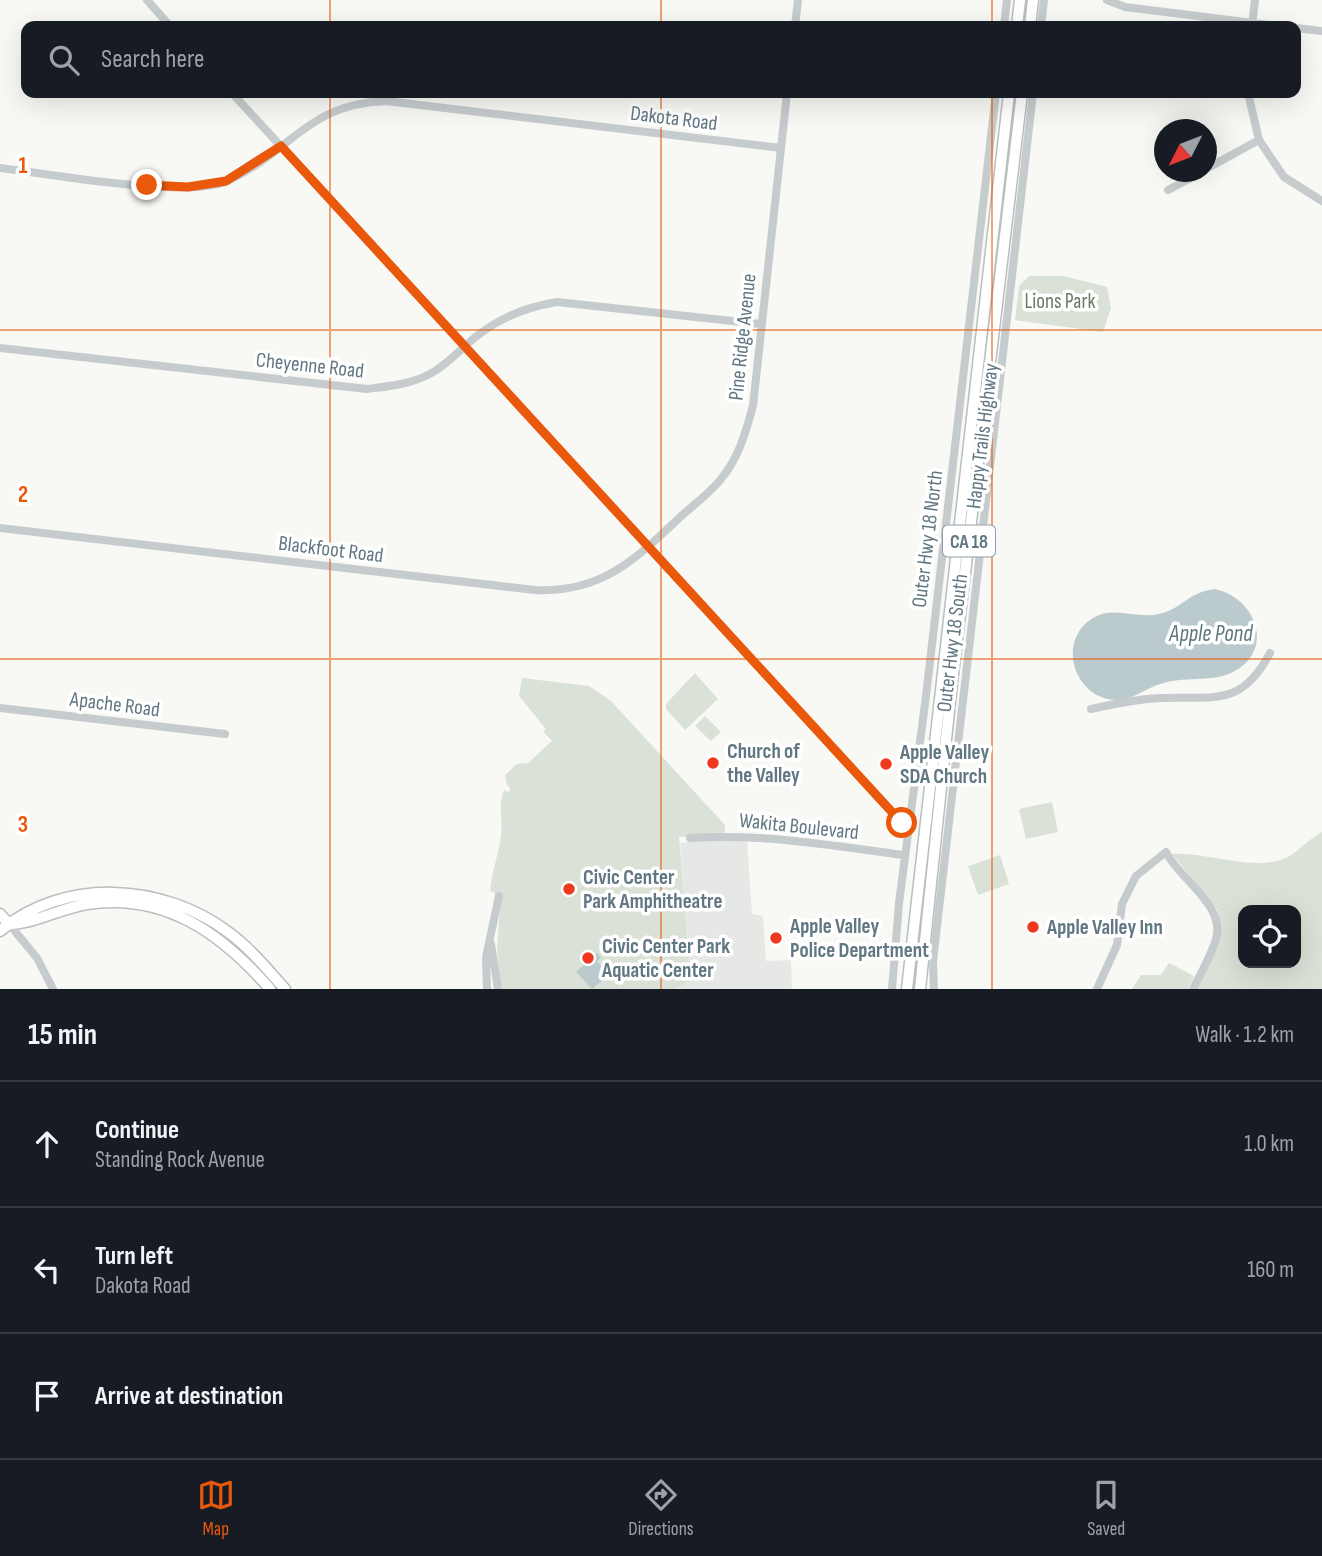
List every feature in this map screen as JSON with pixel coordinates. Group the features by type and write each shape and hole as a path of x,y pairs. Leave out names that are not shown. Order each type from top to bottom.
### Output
{"main road":[{"path":"1018,21 1020,0"},
{"path":"1031,21 1033,0"},
{"name":"Happy Trails Highway","path":"907,989 1008,98"},
{"name":"Happy Trails Highway","path":"920,989 952,682 1021,98"},
{"path":"0,931 21,914 82,894 128,893 157,898 181,906 228,932 285,989"},
{"path":"0,914 9,923 20,924 59,909 90,903 113,902 152,907 188,920 220,938 242,956 270,989"}],"street":[{"path":"146,0 165,21"},
{"path":"796,21 798,0"},
{"path":"1005,21 1007,0"},
{"path":"1042,21 1044,0"},
{"path":"1107,0 1125,7 1224,21"},
{"path":"1252,21 1255,0"},
{"path":"1301,29 1322,31"},
{"path":"237,98 909,831"},
{"name":"Pine Ridge Avenue","path":"648,547 722,478 743,443 753,406 786,98"},
{"name":"Outer Hwy 18 North","path":"892,989 904,855 995,98"},
{"name":"Outer Hwy 18 South","path":"934,989 933,961 1032,98"},
{"path":"1249,98 1259,140 1284,177 1322,201"},
{"name":"Dakota Road","path":"0,168 188,187 226,181 281,146 317,118 333,110 365,102 386,101 781,148"},
{"path":"1217,163 1259,140"},
{"path":"1168,190 1183,182"},
{"name":"Cheyenne Road","path":"0,348 367,389 402,385 434,372 503,318 531,307 557,302 760,324"},
{"name":"Blackfoot Road","path":"0,528 553,591 598,581 629,564 648,547"},
{"path":"1091,709 1145,699 1218,699 1248,684 1260,672 1270,653"},
{"name":"Apache Road","path":"0,708 225,734"},
{"name":"Wakita Boulevard","path":"690,838 720,836 786,840 904,855"},
{"path":"1097,989 1117,945 1122,904 1136,876 1166,852 1172,865 1211,908 1218,921 1216,938 1193,989"},
{"path":"487,989 486,957 499,896"},
{"path":"9,923 37,958 53,989"},
{"path":"491,943 498,989"}],"shaded area":[{"path":"747,841 752,914 763,916 766,961 791,960 792,989 675,989 691,979 680,843"}],"green space":[{"name":"Lions Park","path":"1029,276 1063,276 1107,287 1111,308 1103,332 1015,320 1019,286"},
{"path":"695,673 718,699 685,730 666,709 666,704"},
{"path":"522,678 589,686 611,701 725,825 725,833 679,837 691,980 675,989 500,989 497,949 500,907 493,905 495,893 490,891 501,835 502,796 504,790 508,792 511,789 507,785 505,775 517,764 528,763 552,741 543,731 546,729 519,696"},
{"path":"705,716 721,732 711,741 695,726"},
{"path":"1052,802 1058,832 1026,839 1019,809"},
{"path":"1322,832 1322,989 1197,989 1218,939 1219,919 1217,909 1172,854 1267,863 1286,858"},
{"path":"1000,855 1009,884 978,895 968,866"},
{"path":"1169,963 1194,976 1188,989 1132,989 1141,975 1161,975"}],"water":[{"name":"Apple Pond","path":"1215,589 1230,594 1242,603 1256,626 1257,640 1245,664 1222,676 1171,681 1118,700 1103,698 1091,691 1082,681 1073,656 1074,643 1080,630 1090,620 1099,615 1117,612 1144,615 1163,613 1192,596"},
{"path":"597,953 601,958 597,961 609,975 592,989 576,972"}],"place":[{"name":"Church of the Valley","path":"713,763"},
{"name":"Apple Valley SDA Church","path":"886,764"},
{"name":"Civic Center Park Amphitheatre","path":"569,889"},
{"name":"Apple Valley Inn","path":"1033,927"},
{"name":"Apple Valley Police Department","path":"776,938"},
{"name":"Civic Center Park Aquatic Center","path":"588,958"}],"route":[{"path":"147,185 188,187 226,181 281,146 902,823"}]}
